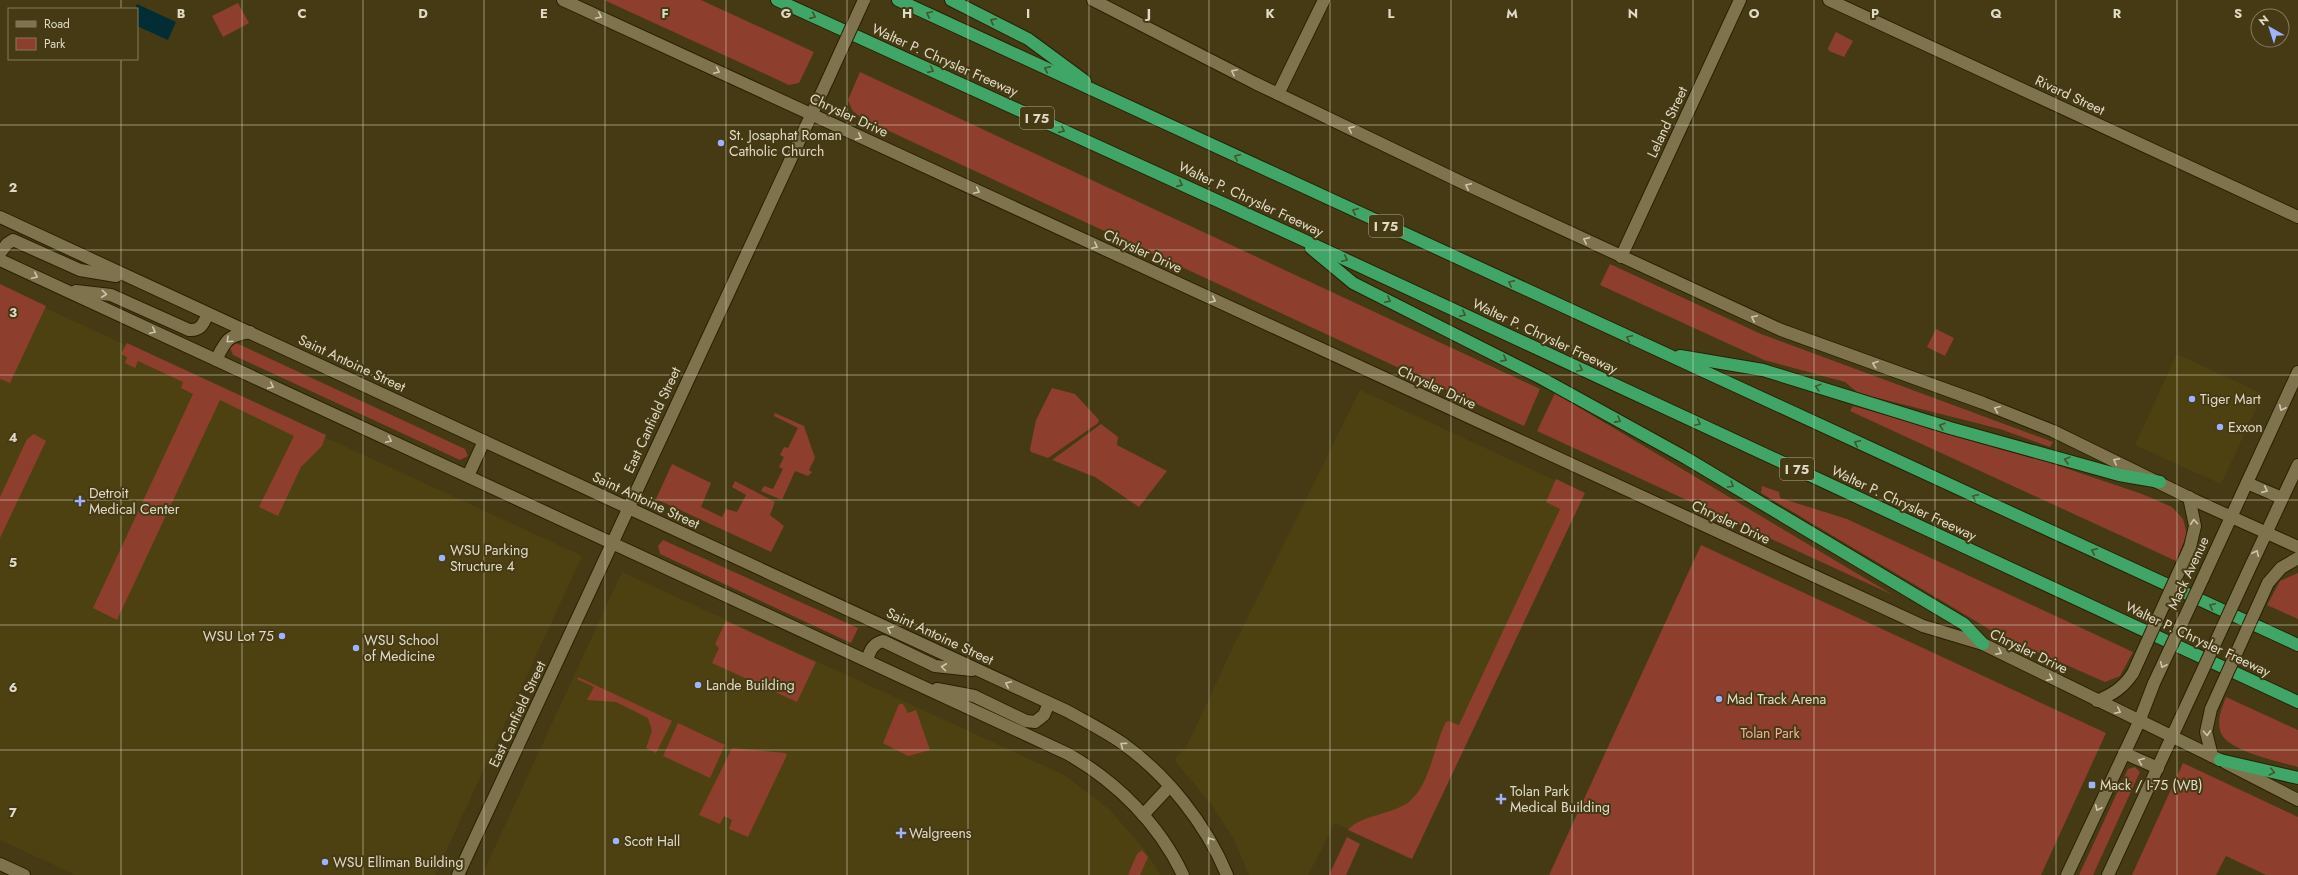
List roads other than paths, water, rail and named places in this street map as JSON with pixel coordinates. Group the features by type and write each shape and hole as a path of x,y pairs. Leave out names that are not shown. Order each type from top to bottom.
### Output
{"highway":[{"name":"Walter P. Chrysler Freeway","path":"777,0 1297,237 2298,702"},
{"name":"I 75","path":"898,0 2298,645"},
{"path":"951,0 1028,39 1108,97"},
{"path":"1297,237 1353,283 1541,378 1686,458 1964,624 1983,644"},
{"path":"1664,354 1763,370 1950,428 2118,475 2160,482"},
{"path":"2216,758 2298,778"}],"street":[{"name":"Chrysler Drive","path":"564,0 1916,623 1983,644 2139,722 2216,758 2298,800"},
{"name":"East Canfield Street","path":"458,875 864,0"},
{"path":"1093,0 1278,94 1622,257 1781,330 1983,403 2053,431 2231,517 2298,547"},
{"path":"1278,94 1324,0"},
{"name":"Leland Street","path":"1622,257 1740,0"},
{"name":"Rivard Street","path":"1829,0 2298,217"},
{"name":"Saint Antoine Street","path":"0,218 484,440 983,672 1096,727 1122,744 1169,787 1200,826 1214,847 1227,875"},
{"path":"0,253 7,244 13,240 80,270 133,279"},
{"path":"0,260 867,660 1084,763 1107,779 1143,815 1175,858 1183,875"},
{"path":"65,290 111,295 188,330 196,331 202,326 208,314"},
{"path":"216,360 226,341 234,335 250,332"},
{"name":"Mack Avenue","path":"2067,875 2139,722 2154,682 2298,372"},
{"path":"468,476 484,440"},
{"path":"2108,875 2246,574 2298,465"},
{"path":"2247,483 2282,498"},
{"path":"2097,701 2113,694 2121,688 2133,673 2190,547 2195,534 2195,522 2189,497"},
{"path":"2216,758 2206,732 2211,709 2268,583 2281,568 2298,558"},
{"path":"867,660 871,648 876,643 883,641 935,666 983,672"},
{"path":"920,686 974,696 1026,721 1035,722 1044,715 1049,703"},
{"path":"2124,753 2158,768"},
{"path":"1143,815 1169,787"},
{"path":"0,864 24,875"}],"water":[{"path":"137,4 176,22 168,40 138,26 138,8 135,8"}],"place":[{"name":"St. Josaphat Roman Catholic Church","path":"721,143"},
{"name":"Tiger Mart","path":"2192,399"},
{"name":"Exxon","path":"2220,427"},
{"name":"Detroit Medical Center","path":"80,501"},
{"name":"WSU Parking Structure 4","path":"442,558"},
{"name":"WSU Lot 75","path":"282,636"},
{"name":"WSU School of Medicine","path":"356,648"},
{"name":"Lande Building","path":"698,685"},
{"name":"Mad Track Arena","path":"1719,699"},
{"name":"Mack / I-75 (WB)","path":"2092,785"},
{"name":"Tolan Park Medical Building","path":"1501,799"},
{"name":"Walgreens","path":"901,833"},
{"name":"Scott Hall","path":"616,841"},
{"name":"WSU Elliman Building","path":"325,862"}],"park label":[{"name":"Tolan Park","path":"1770,733"}]}
